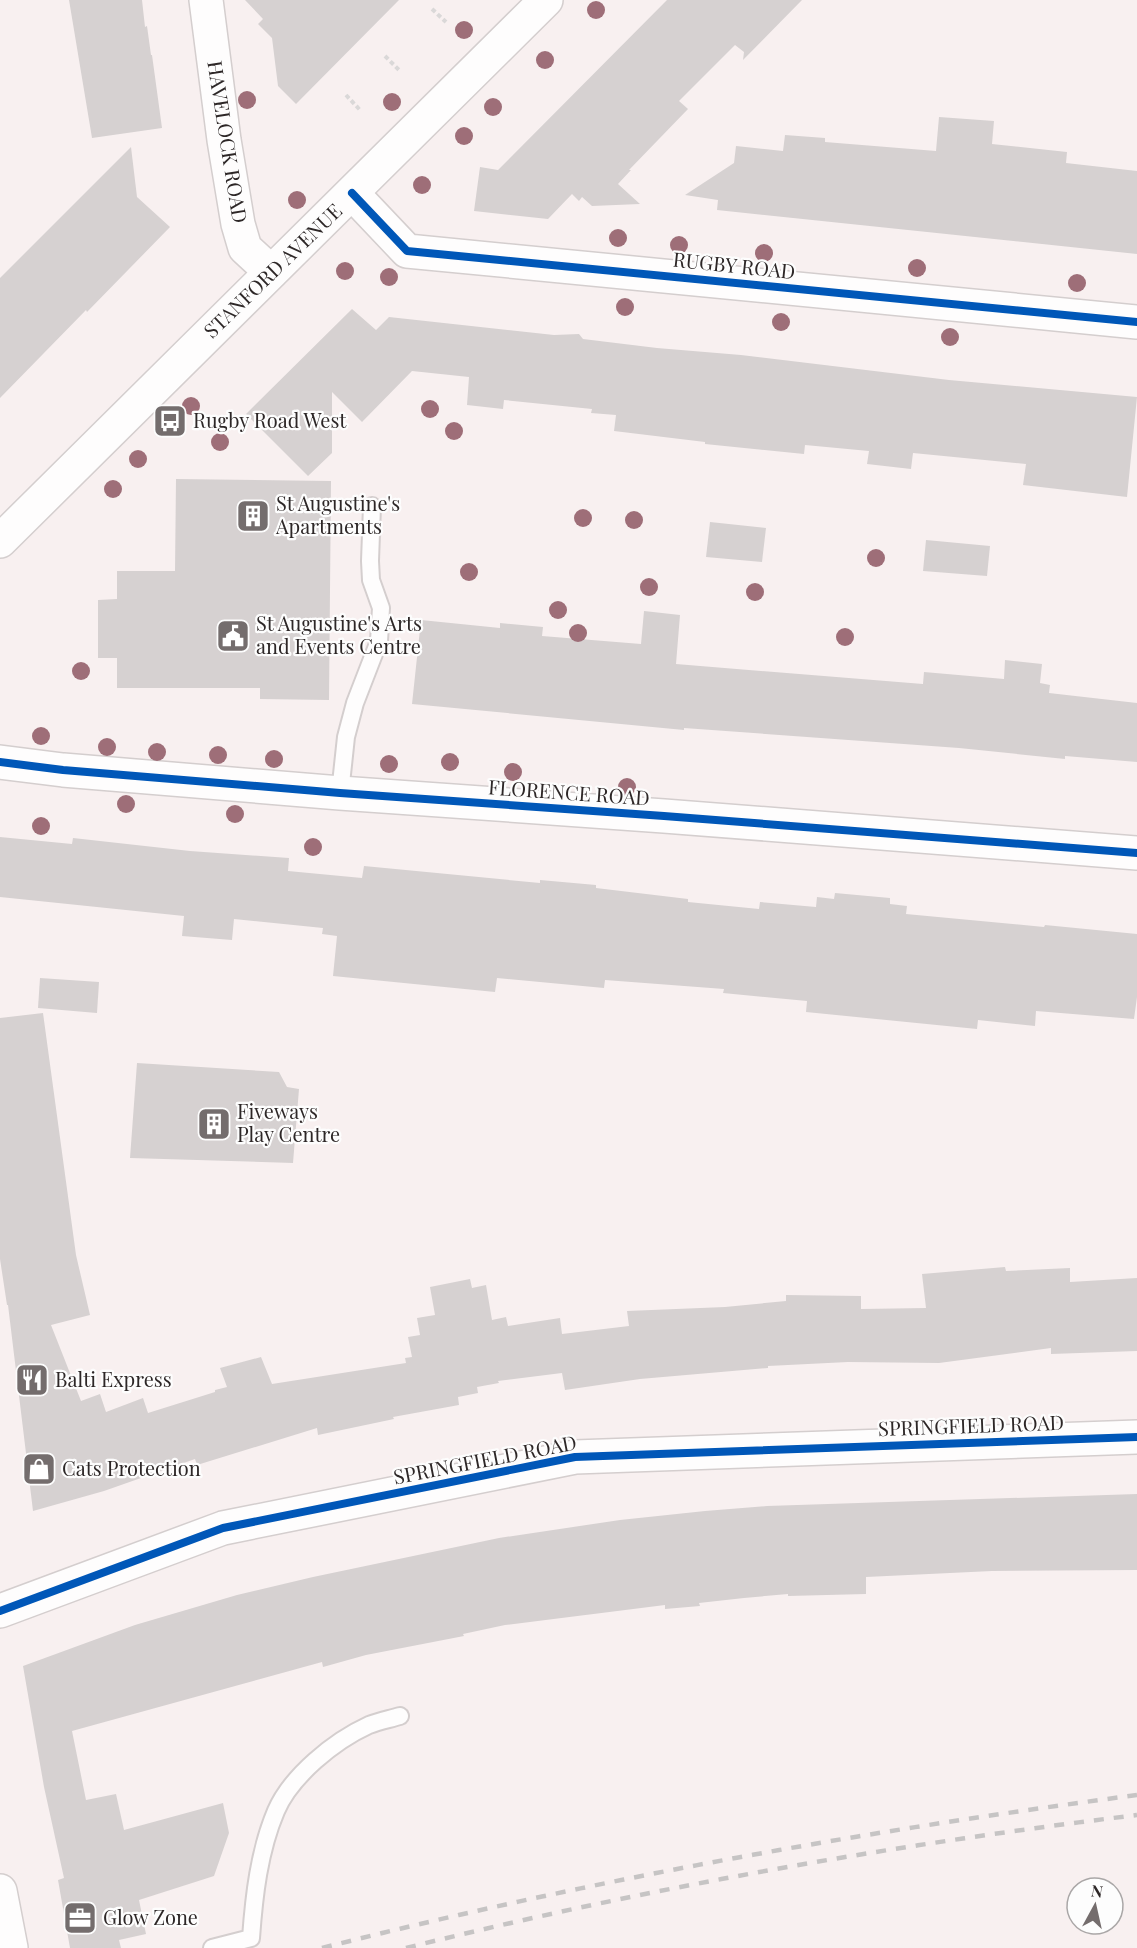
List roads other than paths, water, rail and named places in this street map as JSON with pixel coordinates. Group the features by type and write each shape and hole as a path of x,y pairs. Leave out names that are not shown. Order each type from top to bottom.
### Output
{"main road":[{"name":"HAVELOCK ROAD","path":"206,0 224,140 238,224 245,248 271,272"},
{"name":"STANFORD AVENUE","path":"0,541 546,0"},
{"name":"RUGBY ROAD","path":"352,193 407,251 1137,322"},
{"name":"FLORENCE ROAD","path":"0,762 63,770 340,793 1137,853"},
{"name":"SPRINGFIELD ROAD","path":"0,1611 224,1528 575,1457 1137,1437"},
{"path":"0,1891 11,1948"}],"lane":[{"path":"340,793 346,737 355,703 379,640 381,608 371,580 370,561 372,506"},
{"path":"212,1948 251,1938 254,1896 262,1854 275,1812 286,1791 312,1763 345,1739 370,1725 400,1716"}],"railway":[{"path":"322,1948 423,1923 625,1879 829,1841 1137,1795"},
{"path":"406,1948 587,1906 769,1870 953,1840 1137,1815"}],"place":[{"name":"Rugby Road West","path":"170,421"},
{"name":"St Augustine's Apartments","path":"253,516"},
{"name":"St Augustine's Arts and Events Centre","path":"233,636"},
{"name":"Fiveways Play Centre","path":"214,1124"},
{"name":"Balti Express","path":"32,1380"},
{"name":"Cats Protection","path":"39,1469"},
{"name":"Glow Zone","path":"80,1918"}]}
